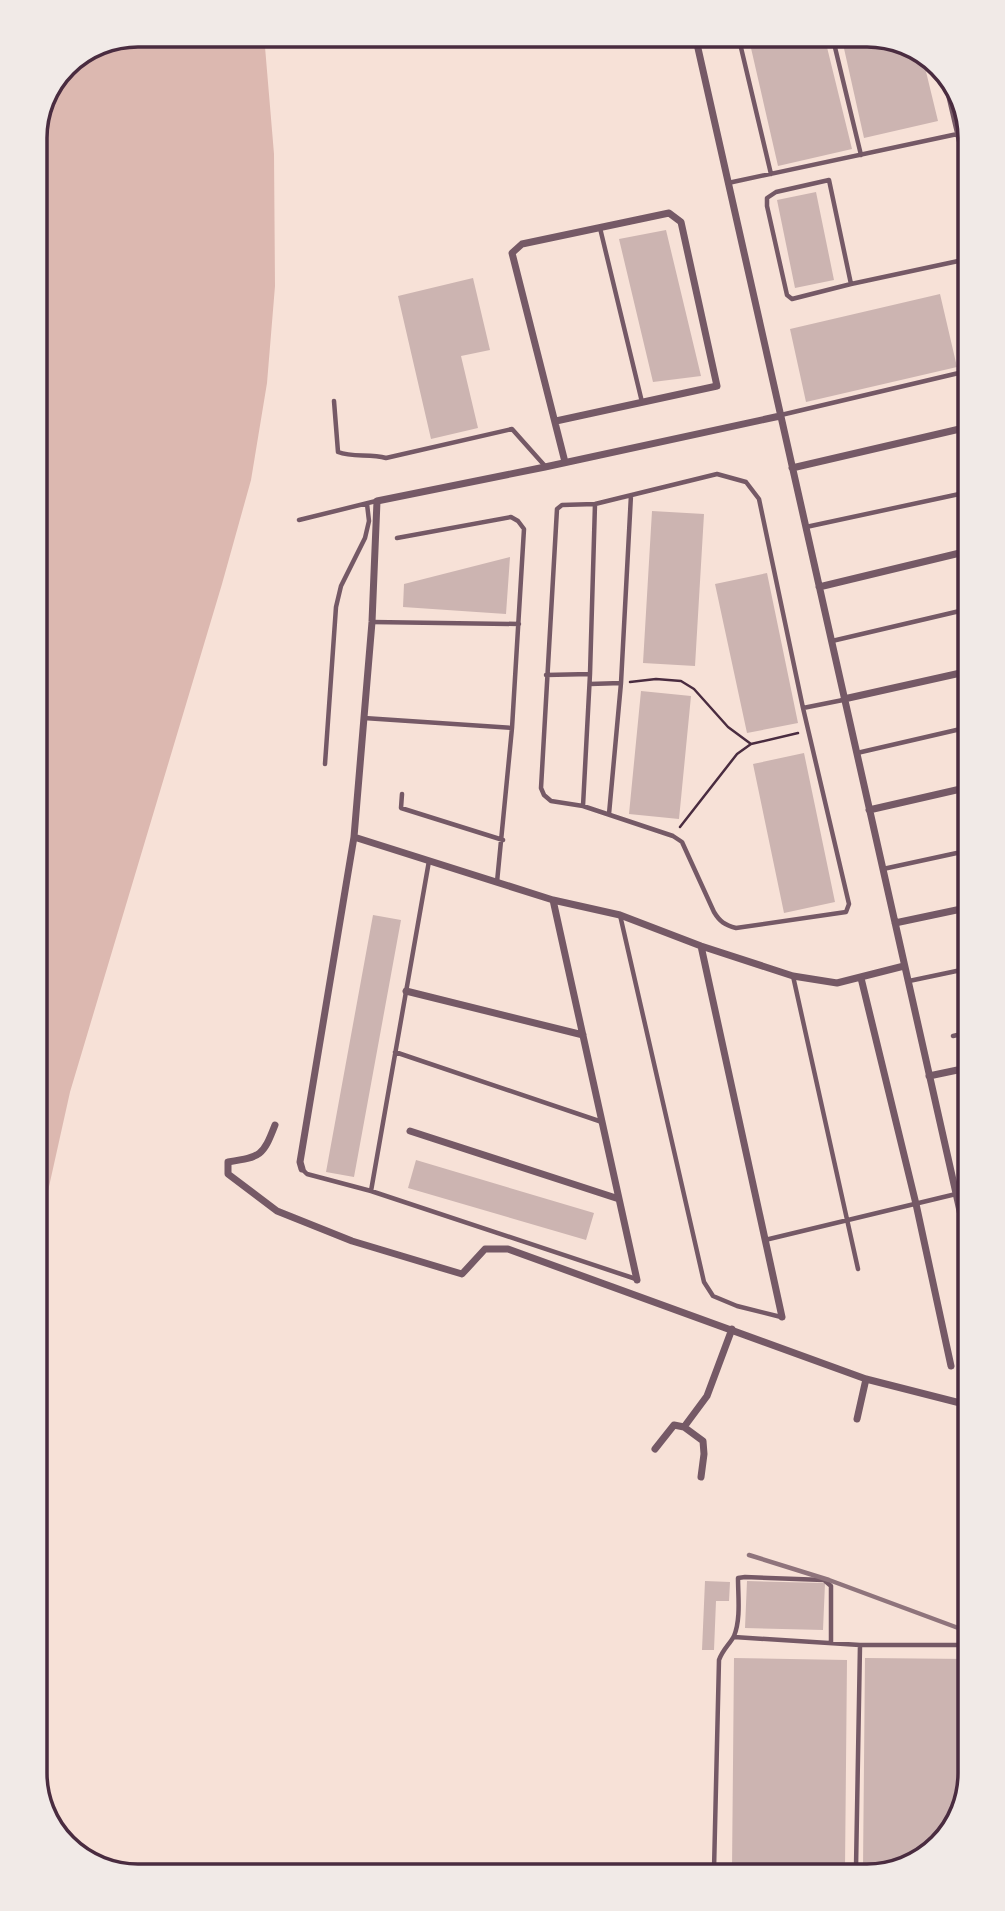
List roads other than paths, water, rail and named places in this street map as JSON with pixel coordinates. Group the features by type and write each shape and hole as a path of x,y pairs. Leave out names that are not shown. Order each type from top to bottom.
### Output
{"street":[{"path":"698,47 958,1203"},
{"path":"556,421 717,386 681,222 669,213 522,244 512,253 565,463"},
{"path":"302,1169 300,1162 354,837 372,622 377,501 780,416"},
{"path":"792,468 958,429"},
{"path":"819,587 958,553"},
{"path":"844,699 958,674"},
{"path":"869,810 958,790"},
{"path":"354,837 553,900 620,915 701,946 793,976 837,983 904,966"},
{"path":"553,900 637,1280"},
{"path":"895,923 958,910"},
{"path":"701,946 782,1317"},
{"path":"860,978 916,1204 951,1366"},
{"path":"406,990 583,1035"},
{"path":"929,1076 958,1070"},
{"path":"275,1125 266,1150 255,1158 228,1162 228,1174 277,1211 352,1241 462,1274 485,1249 509,1248 866,1379 958,1402"},
{"path":"410,1131 619,1199"},
{"path":"684,1427 707,1396 732,1329"},
{"path":"857,1419 866,1379"},
{"path":"655,1449 674,1425 684,1427 703,1441 701,1477"}],"lane":[{"path":"741,47 771,174"},
{"path":"835,47 861,155"},
{"path":"728,183 958,135"},
{"path":"851,285 829,180 776,192 767,198 787,295 792,299 958,261"},
{"path":"600,228 642,402"},
{"path":"780,416 958,373"},
{"path":"334,401 336,443 338,452 345,455 371,454 386,458 512,429 545,467"},
{"path":"717,474 735,478 753,488 759,499 803,708 849,904 846,912 736,928 727,925 720,922 714,912 682,842 673,836 583,806 551,801 544,795 541,788 556,509 562,505 595,504 631,495 717,474"},
{"path":"806,527 958,494"},
{"path":"608,814 621,683 631,495"},
{"path":"299,520 377,501"},
{"path":"325,764 336,607 341,586 365,538 369,522 367,504"},
{"path":"583,806 590,684 595,504"},
{"path":"397,538 511,517 524,529 512,728 497,882"},
{"path":"831,642 958,611"},
{"path":"372,622 519,624"},
{"path":"546,675 590,674"},
{"path":"590,684 621,683"},
{"path":"803,708 844,699"},
{"path":"364,718 512,728"},
{"path":"856,753 958,730"},
{"path":"402,794 401,808 503,840"},
{"path":"883,869 958,853"},
{"path":"371,1191 429,861"},
{"path":"620,915 704,1282 713,1296 737,1306 782,1317"},
{"path":"908,982 958,971"},
{"path":"793,976 859,1269"},
{"path":"953,1036 958,1035"},
{"path":"395,1052 602,1122"},
{"path":"302,1169 307,1174 371,1191 637,1280"},
{"path":"765,1240 956,1194"},
{"path":"714,1864 719,1660 723,1649 734,1637 738,1613 738,1578 824,1580 831,1586 831,1643"},
{"path":"734,1637 860,1645 958,1645"},
{"path":"856,1864 860,1645"}],"railway":[{"path":"749,1555 829,1580 958,1628"}]}
